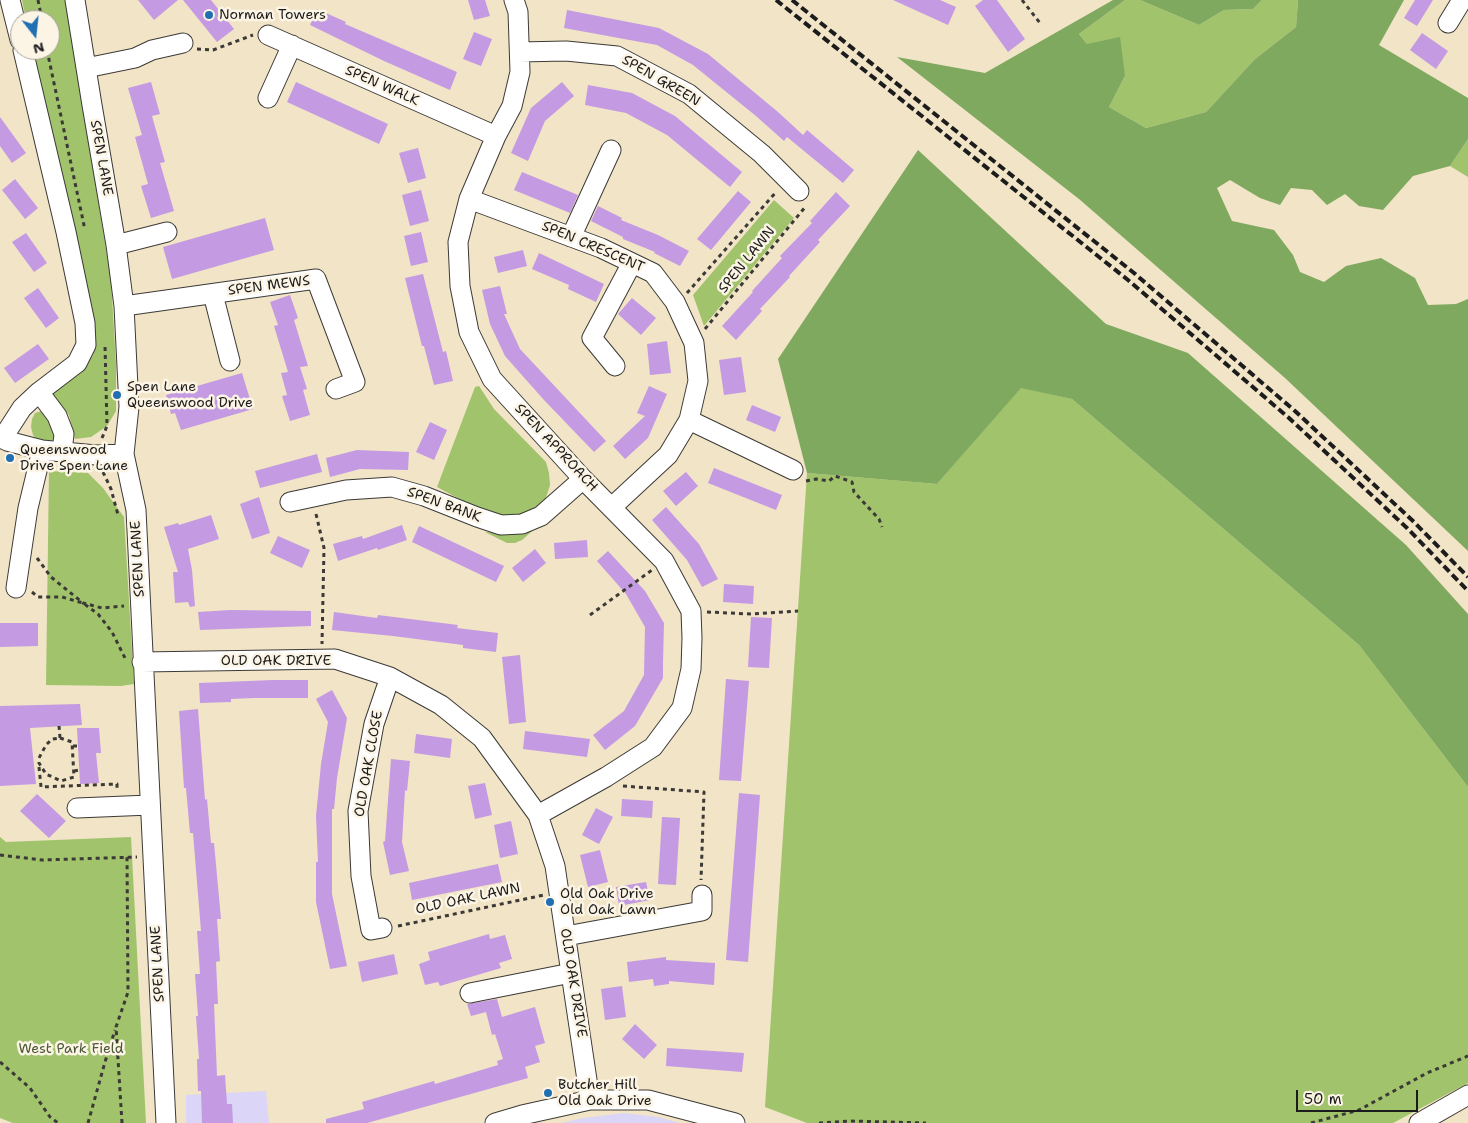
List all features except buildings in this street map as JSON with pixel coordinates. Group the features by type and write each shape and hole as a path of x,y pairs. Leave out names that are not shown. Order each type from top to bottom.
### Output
{"street":[{"name":"SPEN LANE","path":"75,0 116,245 124,306 129,407 124,454 136,510 135,661 150,805 166,1123"},
{"name":"SPEN APPROACH","path":"514,0 518,12 520,72 512,106 496,136 470,199 458,242 460,286 469,332 492,379 583,479 664,561 691,611 691,669 682,708 653,747 606,777 538,815"},
{"path":"1448,23 1462,0"},
{"name":"SPEN WALK","path":"268,35 496,136"},
{"path":"86,68 135,58 152,50 183,43"},
{"path":"268,98 292,46"},
{"name":"SPEN GREEN","path":"520,52 566,51 617,56 689,94 745,139 793,185"},
{"path":"24,60 66,232 84,323 86,345 77,363 39,392 22,408 1,438 42,450 96,455 124,454"},
{"path":"571,237 611,150"},
{"name":"SPEN CRESCENT","path":"470,199 601,248 653,273 676,304 694,343 698,381 689,420 668,455 612,507"},
{"path":"116,245 167,232"},
{"path":"615,366 592,338 632,263"},
{"name":"SPEN MEWS","path":"124,306 316,279 355,382 336,389"},
{"path":"213,294 230,361"},
{"path":"39,392 57,416 64,434 62,452"},
{"path":"689,420 793,470"},
{"path":"22,588 24,534 28,508 42,450"},
{"name":"SPEN BANK","path":"290,502 346,490 392,487 424,496 502,525 522,524 541,516 583,479"},
{"name":"OLD OAK DRIVE","path":"135,661 336,659 390,677 441,705 482,738 538,815 555,866 590,1100"},
{"name":"OLD OAK CLOSE","path":"382,928 371,930 361,876 358,811 374,724 390,677"},
{"path":"77,808 150,805"},
{"path":"566,936 702,911"},
{"path":"470,993 571,973"},
{"path":"1419,1123 1468,1095"},
{"path":"495,1123 590,1100 648,1100 736,1123"}],"path":[{"path":"1024,1 1040,23"},
{"path":"183,43 196,48 213,50 254,34 268,35"},
{"name":"SPEN LAWN","path":"676,304 793,185 809,202 694,343"},
{"path":"793,470 796,480 807,481 816,479 829,481 835,476 852,482 854,492 879,519 882,526"},
{"path":"312,497 324,548 322,660"},
{"path":"24,534 33,552 50,576 98,614 135,661"},
{"path":"590,615 664,561"},
{"path":"22,588 38,597 62,597 102,608 124,606"},
{"path":"691,611 751,614 798,611"},
{"path":"59,726 60,738"},
{"path":"39,763 46,774 61,781 74,777 72,742 60,738 46,744 39,758 39,763 41,786 117,784 118,797"},
{"path":"73,746 78,746"},
{"path":"74,771 79,770"},
{"path":"606,777 623,786 704,792 700,869 702,911"},
{"path":"61,781 62,786"},
{"path":"0,855 42,860 138,857"},
{"path":"88,1123 105,1062 128,992 128,857"},
{"name":"OLD OAK LAWN","path":"382,928 559,892"},
{"path":"116,1027 122,1123"},
{"path":"1311,1123 1327,1121 1358,1110 1427,1073 1468,1056"},
{"path":"0,1062 30,1088 50,1117 58,1123"},
{"path":"820,1123 850,1121 926,1123"}],"shaded area":[{"path":"266,1091 269,1123 186,1123 186,1095"},
{"path":"624,1113 658,1117 680,1123 562,1123 583,1118"}],"green space":[{"path":"22,0 65,0 111,279 116,364 116,411 107,426 91,437 75,439 69,415 51,394 81,373 93,355 95,331 35,60 60,60 60,10 24,10"},
{"path":"1113,0 1125,0 1079,34 1087,44 1120,37 1125,76 1109,107 1146,128 1206,112 1255,59 1296,27 1298,0 1404,0 1379,45 1468,98 1468,139 1450,166 1413,176 1383,210 1359,206 1345,194 1327,205 1312,190 1291,188 1280,205 1260,198 1230,180 1217,188 1232,221 1274,230 1293,255 1300,272 1324,282 1346,266 1381,258 1415,278 1428,305 1456,304 1468,299 1468,551 1285,378 1079,199 897,57 985,73"},
{"path":"1125,0 1140,0 1199,25 1224,10 1253,9 1262,0 1298,0 1296,27 1255,59 1206,112 1146,128 1109,107 1125,76 1087,44 1079,34"},
{"path":"1140,0 1262,0 1253,9 1224,10 1199,25"},
{"path":"1468,139 1468,177 1450,166"},
{"path":"918,150 1106,324 1188,353 1406,545 1468,614 1468,787 1359,645 1072,399 1021,388 937,484 807,473 778,359"},
{"path":"774,200 794,218 704,326 693,295"},
{"path":"479,386 494,409 546,462 550,485 545,501 516,516 498,515 480,510 437,487 475,387"},
{"path":"1021,387 1072,399 1359,645 1468,787 1468,1083 1393,1123 807,1123 765,1107 807,473 937,484"},
{"path":"42,411 53,421 55,438 51,441 44,442 36,439 33,435 32,419 35,413"},
{"path":"49,471 88,473 103,488 124,517 134,684 121,686 46,685"},
{"path":"538,526 522,540 515,543 507,543 485,532 504,533"},
{"name":"West Park Field","path":"0,837 6,842 131,837 146,1123 13,1123 0,1118"}],"railway":[{"path":"776,0 1128,280 1289,418 1407,528 1468,591"},
{"path":"792,0 1134,273 1295,411 1413,521 1468,577"}],"place":[{"name":"Norman Towers","path":"209,15"},
{"name":"Spen Lane Queenswood Drive","path":"117,395"},
{"name":"Queenswood Drive Spen Lane","path":"10,458"},
{"name":"Old Oak Drive Old Oak Lawn","path":"550,902"},
{"name":"Butcher Hill Old Oak Drive","path":"548,1093"}]}
